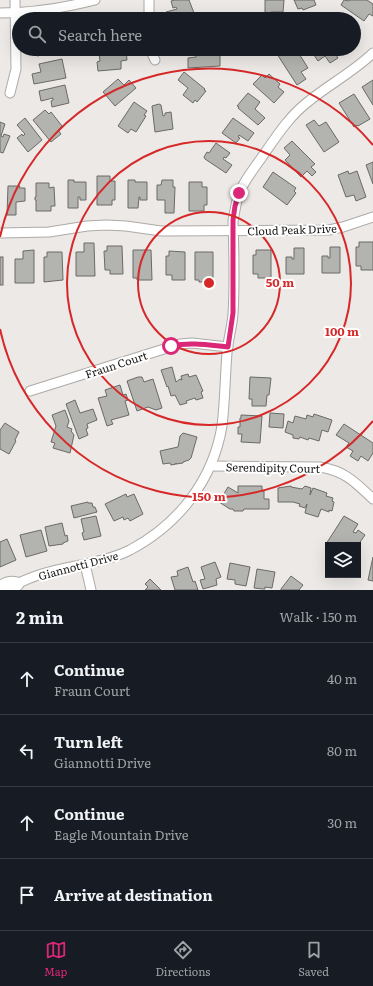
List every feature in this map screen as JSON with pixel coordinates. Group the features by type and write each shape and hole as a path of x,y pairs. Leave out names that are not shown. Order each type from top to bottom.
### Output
{"main road":[{"path":"0,588 6,584 12,583 12,587"}],"street":[{"path":"15,0 15,12"},
{"path":"28,12 70,6 95,0"},
{"path":"149,0 150,12"},
{"path":"0,13 12,13"},
{"name":"Giannotti Drive","path":"12,587 27,579 110,558 128,551 160,531 175,518 188,504 200,487 211,466 222,424 228,347 233,313 233,231 235,206 239,193 246,180 283,126 296,112 309,101 358,67 373,53"},
{"path":"10,93 16,69 16,56"},
{"path":"153,56 155,60"},
{"name":"Cloud Peak Drive","path":"0,233 49,232 87,226 106,225 161,231 330,230 373,217"},
{"name":"Fraun Court","path":"30,391 180,344 192,343 228,347"},
{"name":"Serendipity Court","path":"211,466 320,467 332,469 352,479 373,498"},
{"path":"85,564 91,590"}],"building":[{"path":"189,0 194,12 166,12 177,9 176,7 173,8 171,1"},
{"path":"265,0 284,0 283,12 265,12"},
{"path":"294,0 314,0 316,5 303,10 302,8 298,9"},
{"path":"344,0 367,0 373,4 373,16 369,14 364,21 361,19 361,12 351,12 341,5"},
{"path":"99,56 127,56 127,60 121,61 121,69 98,71 97,62 100,61"},
{"path":"220,56 220,66 188,68 188,58"},
{"path":"278,56 300,56 308,68 301,72 306,79 297,85"},
{"path":"315,56 325,56 318,61"},
{"path":"325,56 337,56 338,58 330,63"},
{"path":"62,59 66,78 34,84 32,74 41,72 39,64"},
{"path":"184,72 206,91 197,102 195,100 193,103 183,95 188,88 178,80"},
{"path":"269,74 280,84 278,87 284,92 274,103 253,84 262,75 265,78"},
{"path":"118,79 124,85 129,80 136,88 115,106 103,92"},
{"path":"373,80 373,105 362,87"},
{"path":"65,85 69,103 52,107 51,101 53,98 41,101 39,91"},
{"path":"248,93 260,102 255,109 265,118 258,125 237,106"},
{"path":"354,94 370,119 354,127 339,103"},
{"path":"134,102 147,111 144,115 146,116 136,132 131,129 128,133 118,126"},
{"path":"159,104 161,105 163,116 165,113 171,112 173,129 155,132 152,106"},
{"path":"45,110 49,114 51,112 62,126 58,130 61,134 51,142 33,120"},
{"path":"25,118 42,140 28,152 17,138 22,134 23,136 25,134 17,125"},
{"path":"233,118 254,133 248,141 239,135 238,137 240,138 236,143 222,133"},
{"path":"314,120 319,126 326,122 339,142 324,152 306,125"},
{"path":"0,122 5,124 1,136 3,137 4,134 10,136 3,153 0,152"},
{"path":"292,141 315,164 311,167 316,172 312,176 307,171 301,177 285,160 290,155 284,148"},
{"path":"216,143 230,153 223,159 232,165 226,173 204,157"},
{"path":"373,162 373,184 366,165"},
{"path":"348,171 349,174 357,171 366,197 356,201 354,195 346,197 338,175"},
{"path":"273,172 296,188 294,191 296,193 287,205 263,187"},
{"path":"97,176 110,176 110,181 115,181 115,200 112,200 112,205 97,205"},
{"path":"68,180 74,180 74,182 86,182 86,200 80,200 80,197 78,197 78,208 68,208"},
{"path":"128,180 135,180 135,182 147,182 147,200 140,200 139,197 138,208 128,208"},
{"path":"162,180 173,180 173,187 175,187 174,213 165,213 165,200 157,200 157,185 161,185"},
{"path":"189,182 202,182 202,187 207,187 207,205 204,205 204,211 189,211"},
{"path":"36,183 49,183 49,188 54,187 55,206 51,206 51,211 36,211"},
{"path":"8,186 20,186 19,188 25,188 25,201 16,202 16,215 7,215"},
{"path":"359,242 373,242 373,270 361,270 361,266 356,266 356,247 359,247"},
{"path":"84,243 94,243 95,276 76,276 76,252 84,252"},
{"path":"107,246 122,246 123,274 110,274 110,270 105,270 104,251 107,251"},
{"path":"330,247 340,247 340,273 322,273 322,256 328,256 328,258 330,258"},
{"path":"294,248 304,248 304,274 286,274 286,257 292,257 292,259 294,259"},
{"path":"34,250 34,283 15,283 15,259 23,259 23,251"},
{"path":"133,250 151,250 152,280 137,280 137,278 133,278"},
{"path":"256,250 271,250 271,278 258,278 258,274 253,274 253,255 256,255"},
{"path":"169,251 185,252 185,280 172,280 172,275 166,275 166,256 169,256"},
{"path":"47,252 62,252 63,280 44,282 44,257 47,257"},
{"path":"195,252 213,252 213,282 199,282 199,280 195,280"},
{"path":"0,257 3,257 3,285 0,285"},
{"path":"172,367 176,382 180,379 182,380 181,376 188,374 189,377 196,375 203,391 201,392 203,398 196,400 195,398 180,405 175,395 171,396 161,370"},
{"path":"142,377 144,382 153,379 162,408 156,410 148,407 137,411 127,381"},
{"path":"250,377 271,378 266,406 252,406 252,399 249,399"},
{"path":"120,385 123,395 126,394 128,400 125,401 129,415 111,420 113,424 107,426 98,398 107,396 105,390"},
{"path":"75,400 80,413 93,409 97,420 87,424 88,428 86,429 88,435 79,439 66,404"},
{"path":"65,410 69,421 67,427 72,429 71,431 74,435 70,453 53,448 55,443 51,442 56,426 52,415"},
{"path":"270,413 284,414 283,428 269,427"},
{"path":"314,414 332,420 328,432 322,430 319,441 309,438 308,440 300,437 299,439 293,438 293,435 285,432 288,421 293,423 295,416 306,419 307,415 313,417"},
{"path":"241,415 262,416 260,443 241,442 242,434 238,434 238,427 240,427"},
{"path":"5,423 19,432 9,454 0,449 0,430"},
{"path":"344,424 373,443 373,453 368,461 361,456 358,461 350,456 353,451 346,447 349,443 336,435"},
{"path":"183,433 197,437 191,458 183,463 171,465 170,463 163,464 160,451 178,447 180,436"},
{"path":"238,486 262,486 262,491 264,491 264,499 269,499 269,509 244,509 243,511 234,511 233,509 230,509 219,502 228,487 238,493"},
{"path":"291,486 302,489 305,486 311,488 310,495 313,488 327,493 326,496 333,498 332,501 334,502 332,511 329,510 329,512 321,509 318,517 305,513 307,504 305,508 299,506 300,504 293,502 278,502 278,488"},
{"path":"126,494 127,497 134,494 143,514 130,521 128,518 124,520 123,517 114,521 105,504"},
{"path":"88,502 92,503 97,512 74,518 71,506"},
{"path":"96,516 101,536 84,540 81,519"},
{"path":"344,516 358,524 353,532 356,533 358,530 365,535 360,542 327,542"},
{"path":"62,523 65,536 67,535 68,541 63,544 49,546 45,527"},
{"path":"41,530 47,551 26,557 20,535"},
{"path":"7,539 16,560 0,567 0,542"},
{"path":"373,557 373,581 368,580"},
{"path":"215,562 221,577 216,579 217,585 203,589 200,580 205,579 201,567"},
{"path":"230,563 250,567 246,586 235,584 235,580 227,579"},
{"path":"188,567 193,582 195,581 198,590 175,590 171,577 178,576 177,571"},
{"path":"257,569 275,572 272,588 254,588"},
{"path":"291,576 303,585 299,590 281,590 281,589"},
{"path":"150,579 161,590 145,590 148,587 145,584"}],"route":[{"path":"171,346 192,343 228,347 233,313 233,220 239,193"}]}
